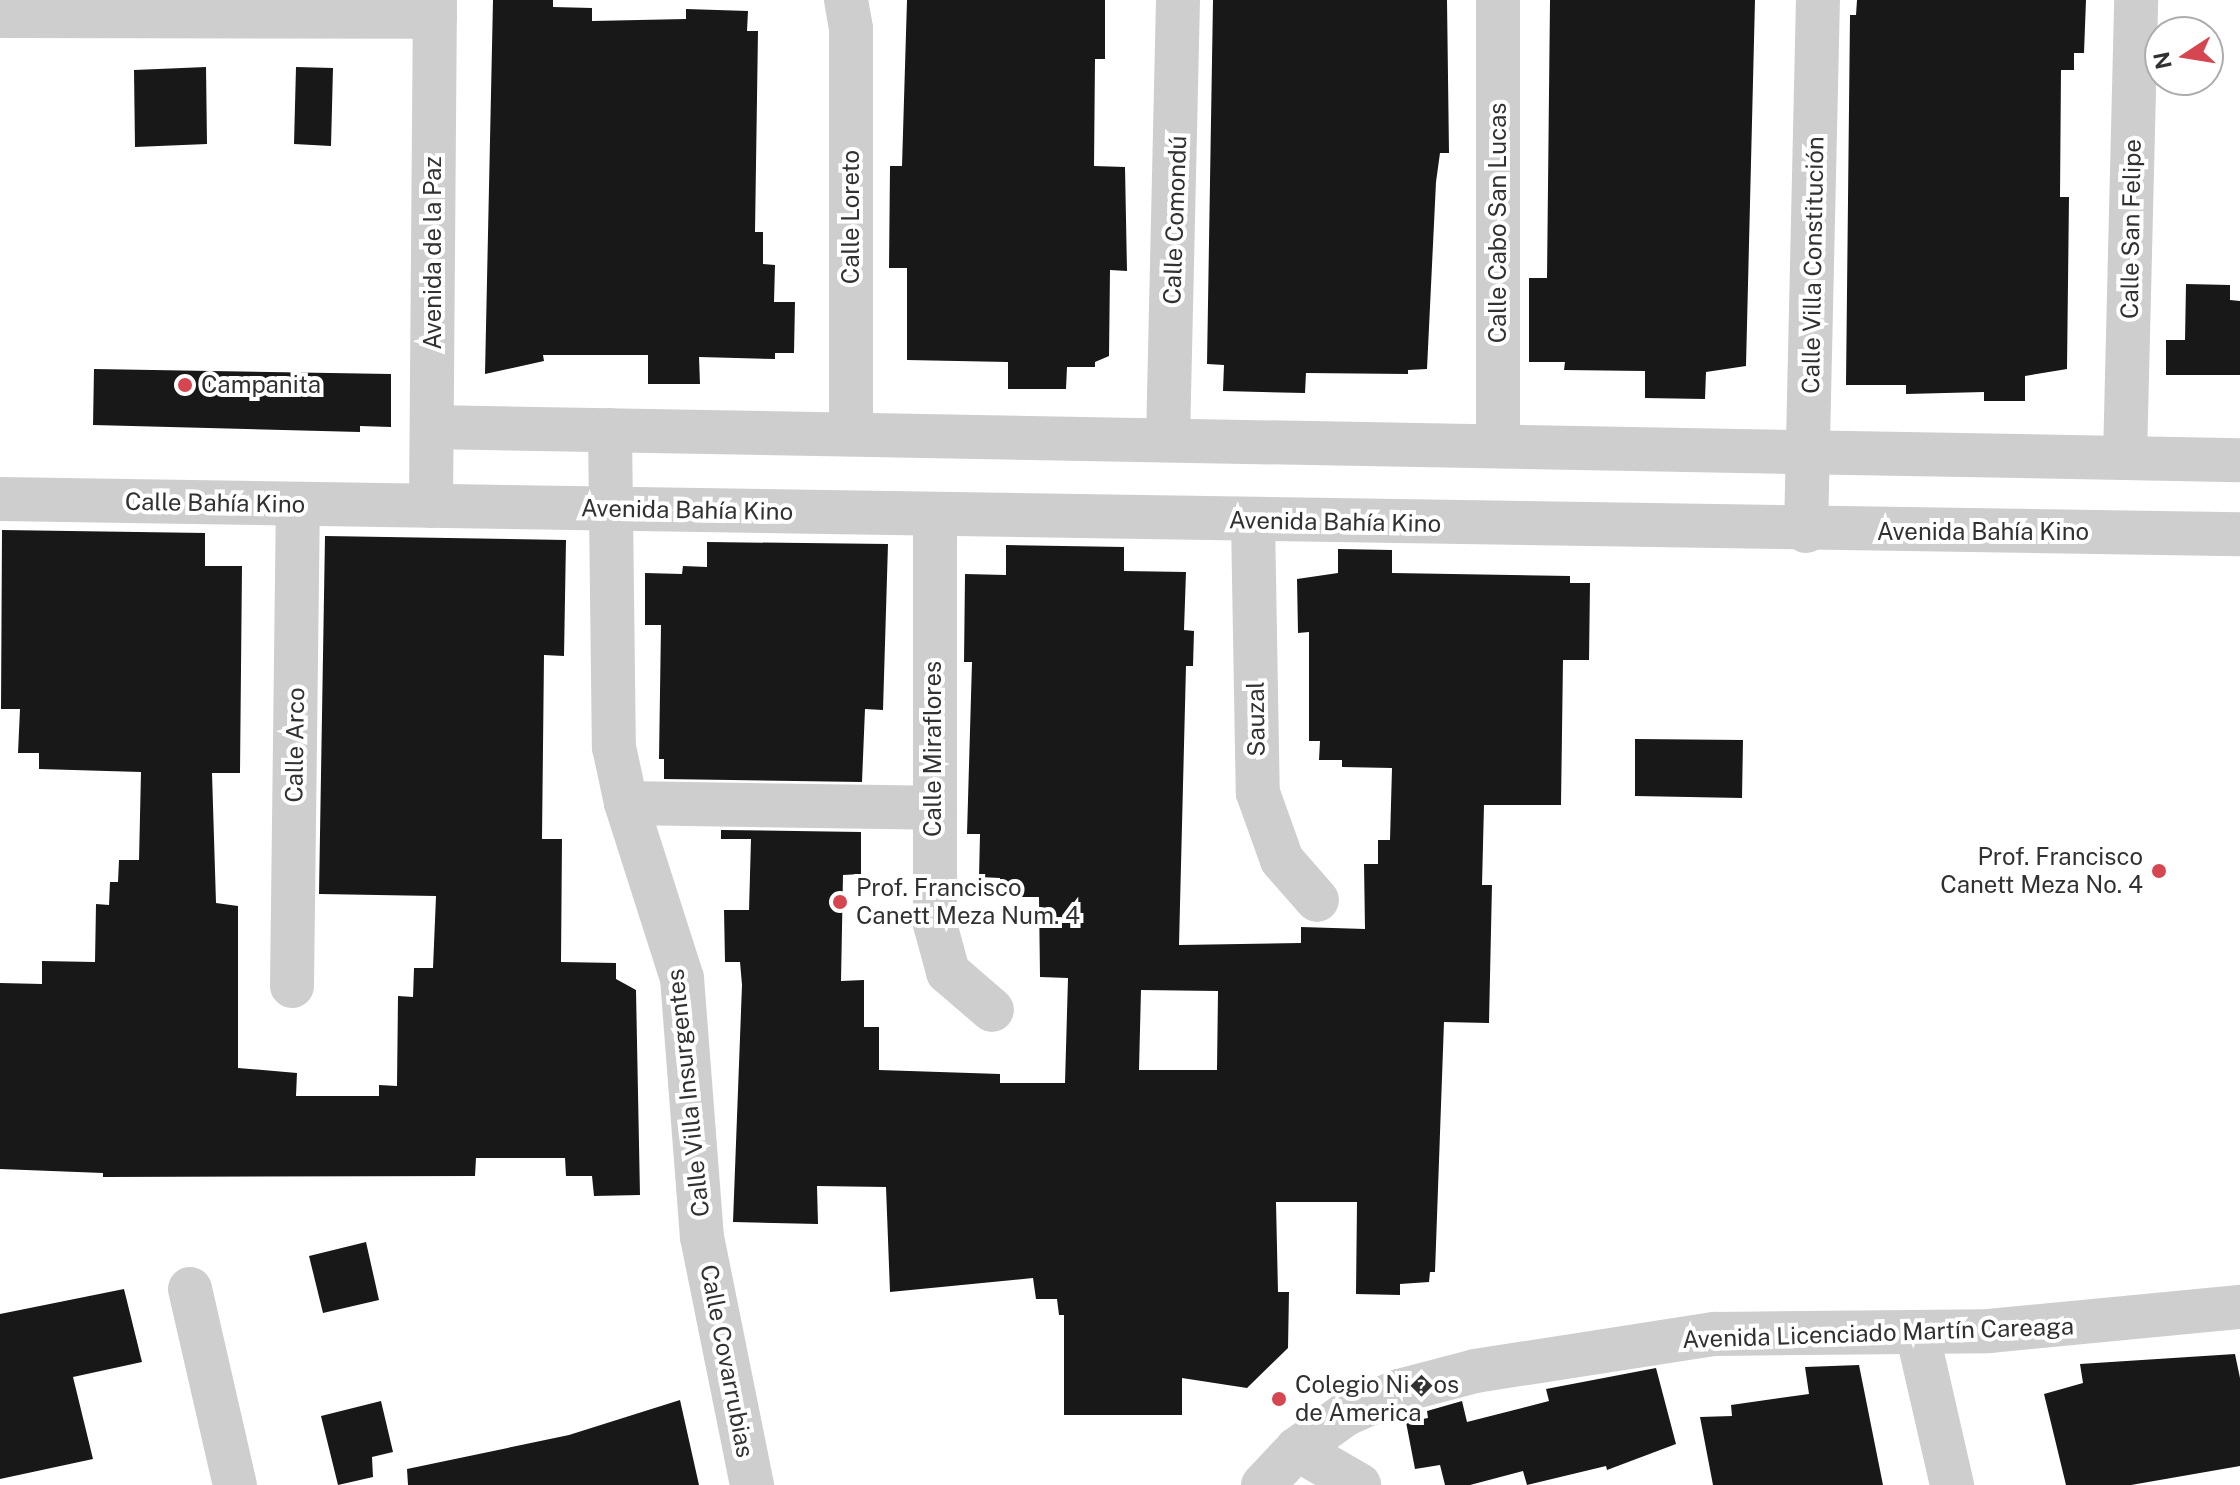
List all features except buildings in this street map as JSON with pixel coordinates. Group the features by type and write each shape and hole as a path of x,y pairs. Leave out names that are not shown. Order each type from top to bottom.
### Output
{"street":[{"name":"Calle Loreto","path":"846,0 851,29 851,434"},
{"name":"Calle Comondú","path":"1168,440 1178,0"},
{"name":"Calle Cabo San Lucas","path":"1498,0 1498,445"},
{"name":"Calle Villa Constitución","path":"1806,531 1818,0"},
{"name":"Calle San Felipe","path":"2125,458 2136,0"},
{"path":"0,16 107,8 435,9"},
{"name":"Avenida de la Paz","path":"431,506 435,9"},
{"path":"432,427 2240,460"},
{"name":"Calle Villa Insurgentes","path":"610,430 614,747 626,803 682,978 702,1237"},
{"name":"Calle Bahía Kino","path":"0,499 431,506"},
{"name":"Calle Arco","path":"292,986 298,504"},
{"name":"Avenida Bahía Kino","path":"431,506 1806,531 2240,534"},
{"name":"Calle Miraflores","path":"935,514 935,924 948,972 992,1010"},
{"name":"Sauzal","path":"1253,520 1258,793 1282,860 1317,900"},
{"path":"626,803 933,808"},
{"name":"Calle Covarrubias","path":"702,1237 752,1485"},
{"path":"190,1289 235,1485"},
{"name":"Avenida Licenciado Martín Careaga","path":"1263,1485 1297,1449 1346,1414 1399,1391 1475,1371 1715,1334 1917,1332 2099,1324 2240,1307"},
{"path":"1917,1332 1952,1485"},
{"path":"1297,1449 1359,1485"}],"place":[{"name":"Campanita","path":"185,385"},
{"name":"Prof. Francisco Canett Meza No. 4","path":"2159,871"},
{"name":"Prof. Francisco Canett Meza Num. 4","path":"840,902"},
{"name":"Colegio Ni�os de America","path":"1279,1399"}]}
